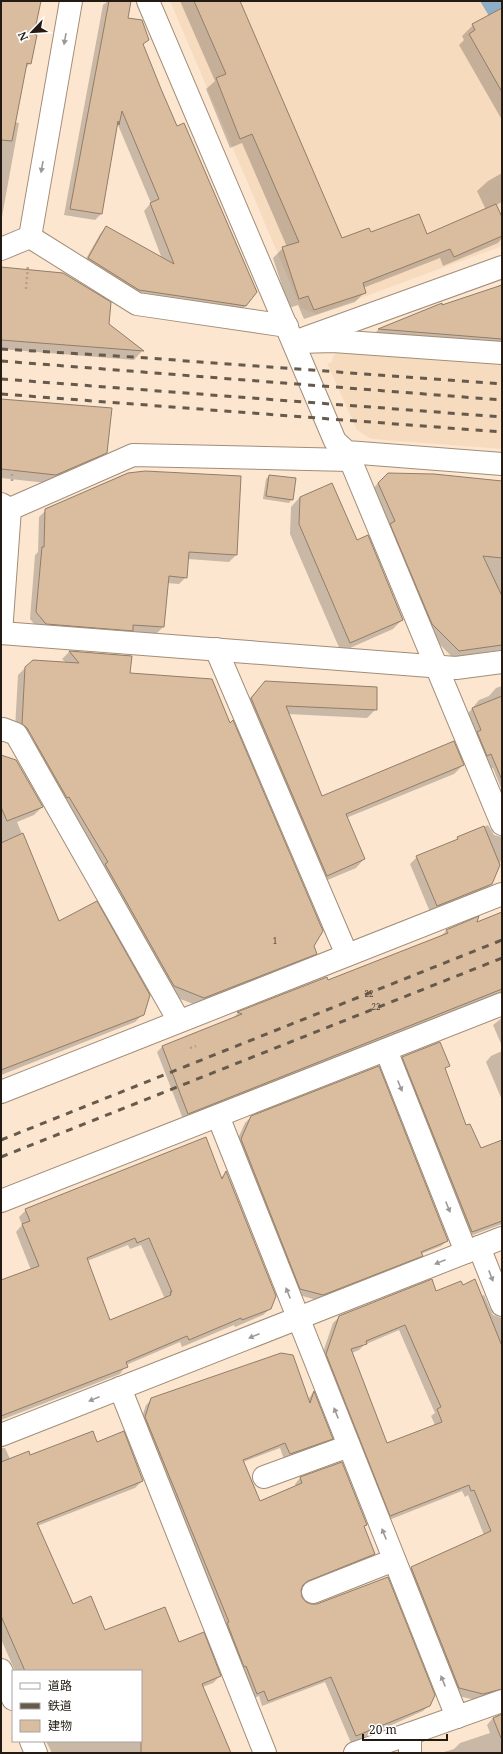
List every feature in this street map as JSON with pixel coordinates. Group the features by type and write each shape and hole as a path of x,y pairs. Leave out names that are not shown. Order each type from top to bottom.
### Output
{"street":[{"path":"30,237 71,1"},
{"path":"148,1 336,441 348,456 502,824"},
{"path":"1,249 30,237"},
{"path":"30,237 137,304 333,341 502,353"},
{"path":"290,334 502,267"},
{"path":"1,637 5,506 133,456 348,456 502,464"},
{"path":"1,633 456,668 502,662"},
{"path":"216,649 347,955"},
{"path":"2,730 16,734 179,1021"},
{"path":"1,1092 502,894"},
{"path":"1,1201 502,1004"},
{"path":"386,1050 473,1249 502,1305"},
{"path":"218,1116 457,1717"},
{"path":"1,1435 502,1238"},
{"path":"120,1388 266,1753"},
{"path":"264,1477 349,1446"},
{"path":"313,1592 394,1560"},
{"path":"1,1670 12,1696"},
{"path":"355,1753 410,1743 457,1717 502,1701"},
{"path":"31,1742 36,1753"}],"path":[{"path":"190,1048 196,1046"}],"shaded area":[{"path":"170,1 502,1 502,246 317,314 301,308"},
{"path":"337,353 502,365 502,449 372,439 368,437 357,430 327,363 331,363 334,355"}],"water":[{"path":"480,1 502,1 502,8 489,16"}],"building":[{"path":"1,1 41,1 34,34 37,35 31,64 27,63 12,141 1,140"},
{"path":"109,1 131,1 128,18 142,20 149,40 143,44 161,89 177,126 184,123 257,292 246,306 139,290 88,258 106,226 174,264 150,203 159,199 122,111 119,125 118,121 102,214 70,209"},
{"path":"194,1 240,1 342,238 369,228 371,232 419,214 427,234 496,204 502,217 502,236 454,257 450,249 363,283 366,293 314,310 308,296 299,299 282,247 299,242 252,134 240,139 216,78 226,74"},
{"path":"502,8 502,92 469,34 475,30 472,24"},
{"path":"1,267 63,273 111,302 109,324 144,351 1,340"},
{"path":"502,285 502,339 378,329 442,303 442,305"},
{"path":"1,399 112,408 107,453 56,475 1,469"},
{"path":"145,471 241,476 237,555 189,552 187,578 169,576 164,627 133,625 133,631 46,624 36,612 42,547 44,547 45,509 128,473"},
{"path":"388,473 434,474 502,481 502,558 483,556 502,596 502,645 459,651 432,624 390,524 395,521 378,483"},
{"path":"269,475 296,478 293,500 266,496"},
{"path":"332,483 357,540 368,535 403,620 350,643 299,524 300,497"},
{"path":"69,651 132,656 130,673 212,679 230,723 233,720 323,931 314,946 317,954 204,998 174,986 105,864 108,862 69,797 67,798 27,728 22,724 25,667 33,660 79,663"},
{"path":"265,681 377,687 377,710 286,706 322,796 454,741 464,765 346,814 365,859 327,876 251,698"},
{"path":"502,696 502,780 491,754 487,756 477,732 481,730 472,708"},
{"path":"1,755 16,760 43,807 7,821 1,807"},
{"path":"484,826 500,865 492,884 437,906 416,856 458,839 457,837"},
{"path":"23,833 59,921 97,901 150,995 144,1015 1,1070 1,843"},
{"path":"502,912 502,989 188,1114 162,1046 242,1014 237,1012 327,977 328,980 448,933 446,930 479,916 477,922"},
{"path":"440,1042 450,1066 445,1068 466,1125 470,1124 481,1148 502,1140 502,1221 472,1232 402,1057"},
{"path":"379,1066 448,1241 421,1252 423,1256 323,1295 300,1289 241,1139 251,1116"},
{"path":"206,1137 222,1179 226,1171 276,1296 271,1309 242,1320 241,1318 189,1340 187,1336 126,1362 128,1367 1,1416 1,1280 39,1266 22,1224 30,1221 25,1209","holes":["135,1238 137,1243 149,1238 172,1292 170,1292 171,1295 110,1320 87,1258"]},
{"path":"432,1279 436,1291 461,1281 463,1285 475,1279 502,1346 502,1689 483,1694 459,1688 411,1567 491,1531 474,1490 471,1491 469,1485 390,1516 326,1354 339,1316","holes":["405,1325 441,1407 437,1409 442,1422 387,1443 351,1349 367,1344 366,1341"]},
{"path":"281,1353 293,1355 310,1403 314,1391 333,1439 290,1454 285,1443 243,1460 260,1501 302,1483 300,1477 342,1462 367,1525 364,1526 375,1554 308,1581 303,1585 301,1590 302,1597 306,1602 317,1604 388,1577 435,1695 430,1706 356,1736 331,1677 268,1701 264,1691 257,1694 246,1666 244,1667 227,1623 229,1622 145,1417 151,1398"},
{"path":"93,1431 97,1442 124,1431 143,1481 37,1523 73,1604 91,1596 105,1630 165,1607 179,1642 204,1632 221,1676 202,1684 231,1753 141,1753 142,1670 25,1670 1,1616 1,1462 29,1451 30,1455"},
{"path":"502,1714 502,1738 501,1738 493,1718"}],"railway":[{"path":"1,349 133,357 502,384"},
{"path":"1,361 502,400"},
{"path":"1,379 502,417"},
{"path":"1,394 502,432"},
{"path":"1,1140 502,940"},
{"path":"1,1157 502,958"}]}
